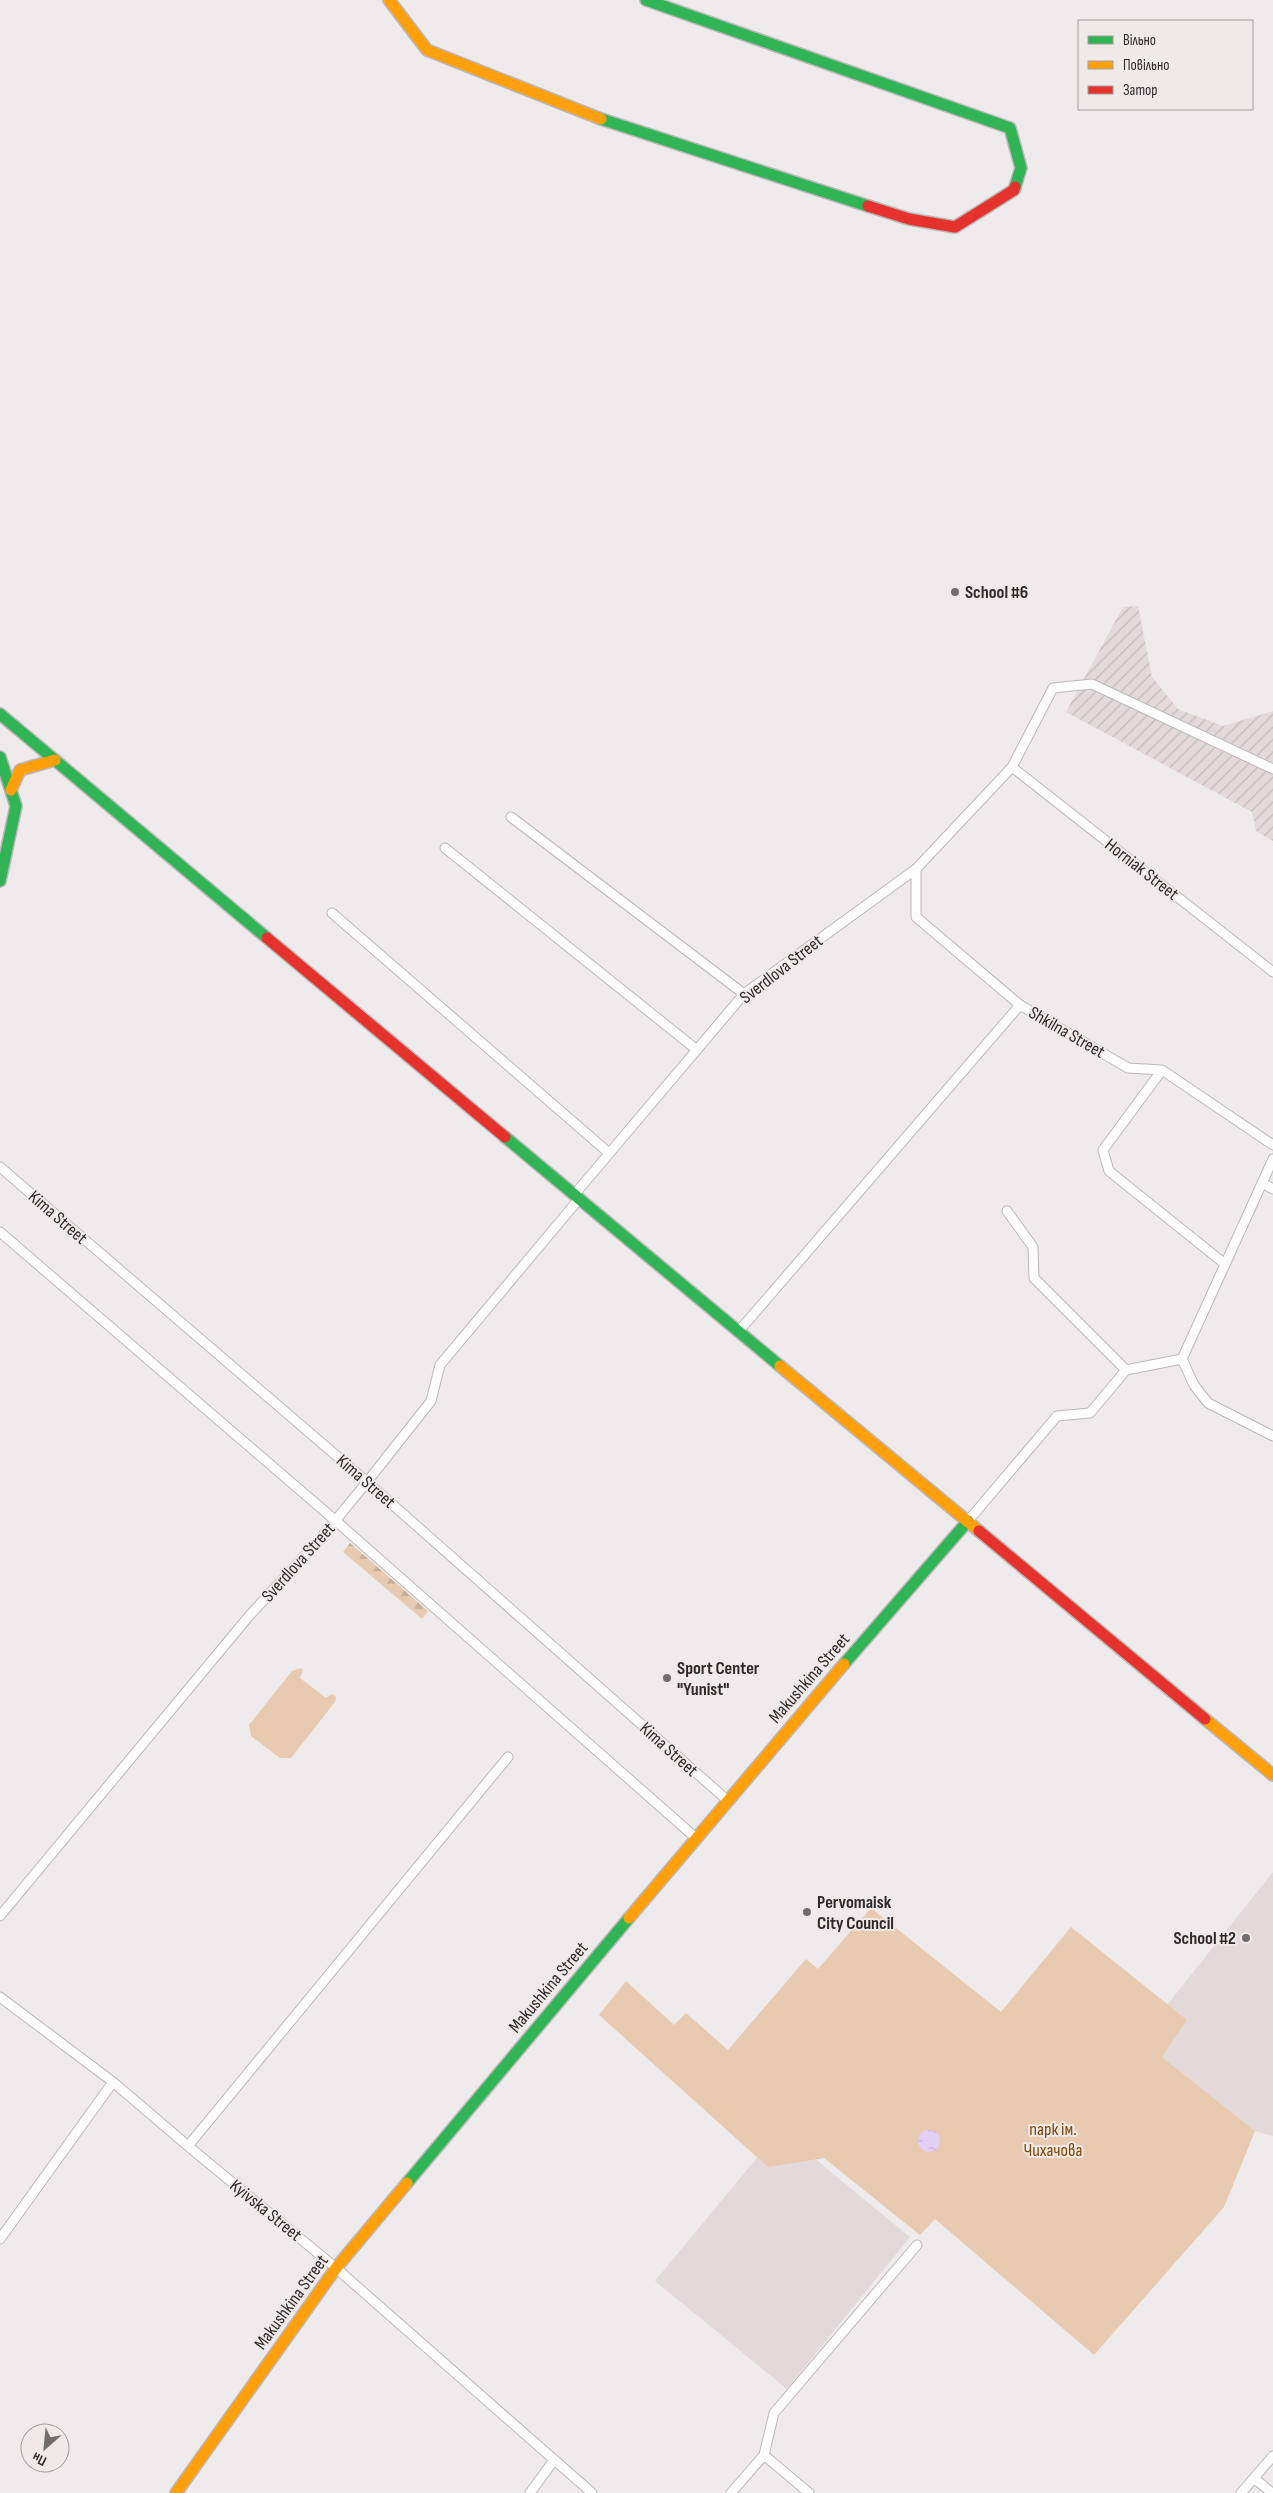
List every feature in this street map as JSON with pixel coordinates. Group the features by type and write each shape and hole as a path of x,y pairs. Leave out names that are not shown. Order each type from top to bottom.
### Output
{"street":[{"path":"389,0 427,50 612,123 909,219 955,226 1014,190 1021,168 1010,128 646,0"},
{"name":"Sverdlova Street","path":"0,1916 249,1616 336,1521 431,1401 440,1365 576,1197 609,1153 744,994 916,869 1012,767 1052,688 1092,684 1273,769"},
{"path":"0,714 576,1197 968,1520 1273,1775"},
{"path":"0,758 16,806 0,881"},
{"path":"11,790 20,770 55,760"},
{"name":"Horniak Street","path":"1012,767 1273,972"},
{"path":"511,817 744,994"},
{"path":"445,848 697,1050"},
{"name":"Shkilna Street","path":"916,869 916,917 1020,1005 1128,1068 1162,1070"},
{"path":"332,914 609,1153"},
{"path":"738,1331 1020,1005"},
{"path":"1225,1264 1109,1171 1103,1150 1162,1070 1273,1144"},
{"path":"1273,1159 1182,1359 1194,1385 1208,1403 1273,1436"},
{"name":"Kima Street","path":"0,1167 367,1482 727,1800"},
{"path":"1262,1183 1273,1189"},
{"path":"1007,1211 1033,1248 1034,1278 1126,1370"},
{"path":"0,1232 336,1521 696,1838"},
{"path":"968,1520 1057,1416 1090,1413 1126,1370 1182,1359"},
{"name":"Makushkina Street","path":"176,2493 336,2268 727,1800 968,1520"},
{"path":"188,2146 508,1757"},
{"name":"Kyivska Street","path":"0,1996 113,2082 336,2268 592,2493"},
{"path":"0,2237 113,2082"},
{"path":"732,2493 764,2455 774,2413 917,2245"},
{"path":"764,2455 808,2493"},
{"path":"1241,2493 1273,2456"},
{"path":"530,2493 554,2460"},
{"path":"1254,2478 1272,2493"}],"shaded area":[{"path":"1138,606 1152,677 1178,709 1223,726 1273,711 1273,841 1256,831 1252,812 1066,712 1123,607"},
{"name":"School #2","path":"1273,1872 1273,2136 1255,2131 1162,2057 1187,2020 1167,2005"},
{"path":"780,2130 910,2237 787,2389 655,2281"}],"green space":[{"path":"350,1543 428,1611 422,1619 343,1552"},
{"path":"301,1668 303,1670 300,1678 326,1698 332,1694 336,1697 335,1702 291,1758 280,1758 251,1736 249,1725 292,1671"},
{"name":"парк ім. Чихачова","path":"871,1908 1001,2012 1071,1927 1187,2020 1162,2057 1255,2131 1224,2207 1094,2355 935,2219 920,2235 824,2158 768,2167 599,2015 626,1981 674,2025 686,2013 728,2050 806,1959 818,1969"}],"water":[{"path":"929,2130 937,2133 940,2141 937,2149 929,2152 921,2149 918,2141 921,2133"}],"traffic: fast":[{"path":"646,0 1010,128 1021,168 1015,187"},
{"path":"601,119 868,206"},
{"path":"0,714 267,938"},
{"path":"0,757 16,806 0,881"},
{"path":"505,1137 780,1366"},
{"path":"844,1664 968,1521"},
{"path":"407,2183 629,1918"}],"traffic: slow":[{"path":"389,0 427,50 601,119"},
{"path":"11,790 20,770 55,760"},
{"path":"780,1366 979,1531"},
{"path":"629,1918 844,1664"},
{"path":"1205,1719 1273,1775"},
{"path":"176,2493 336,2268 407,2183"}],"traffic: jam":[{"path":"868,206 909,219 955,227 1014,190 1015,187"},
{"path":"267,938 505,1137"},
{"path":"979,1531 1205,1719"}],"place":[{"name":"School #6","path":"955,592"},
{"name":"Sport Center \"Yunist\"","path":"667,1678"},
{"name":"Pervomaisk City Council","path":"807,1912"},
{"name":"School #2","path":"1246,1938"}]}
